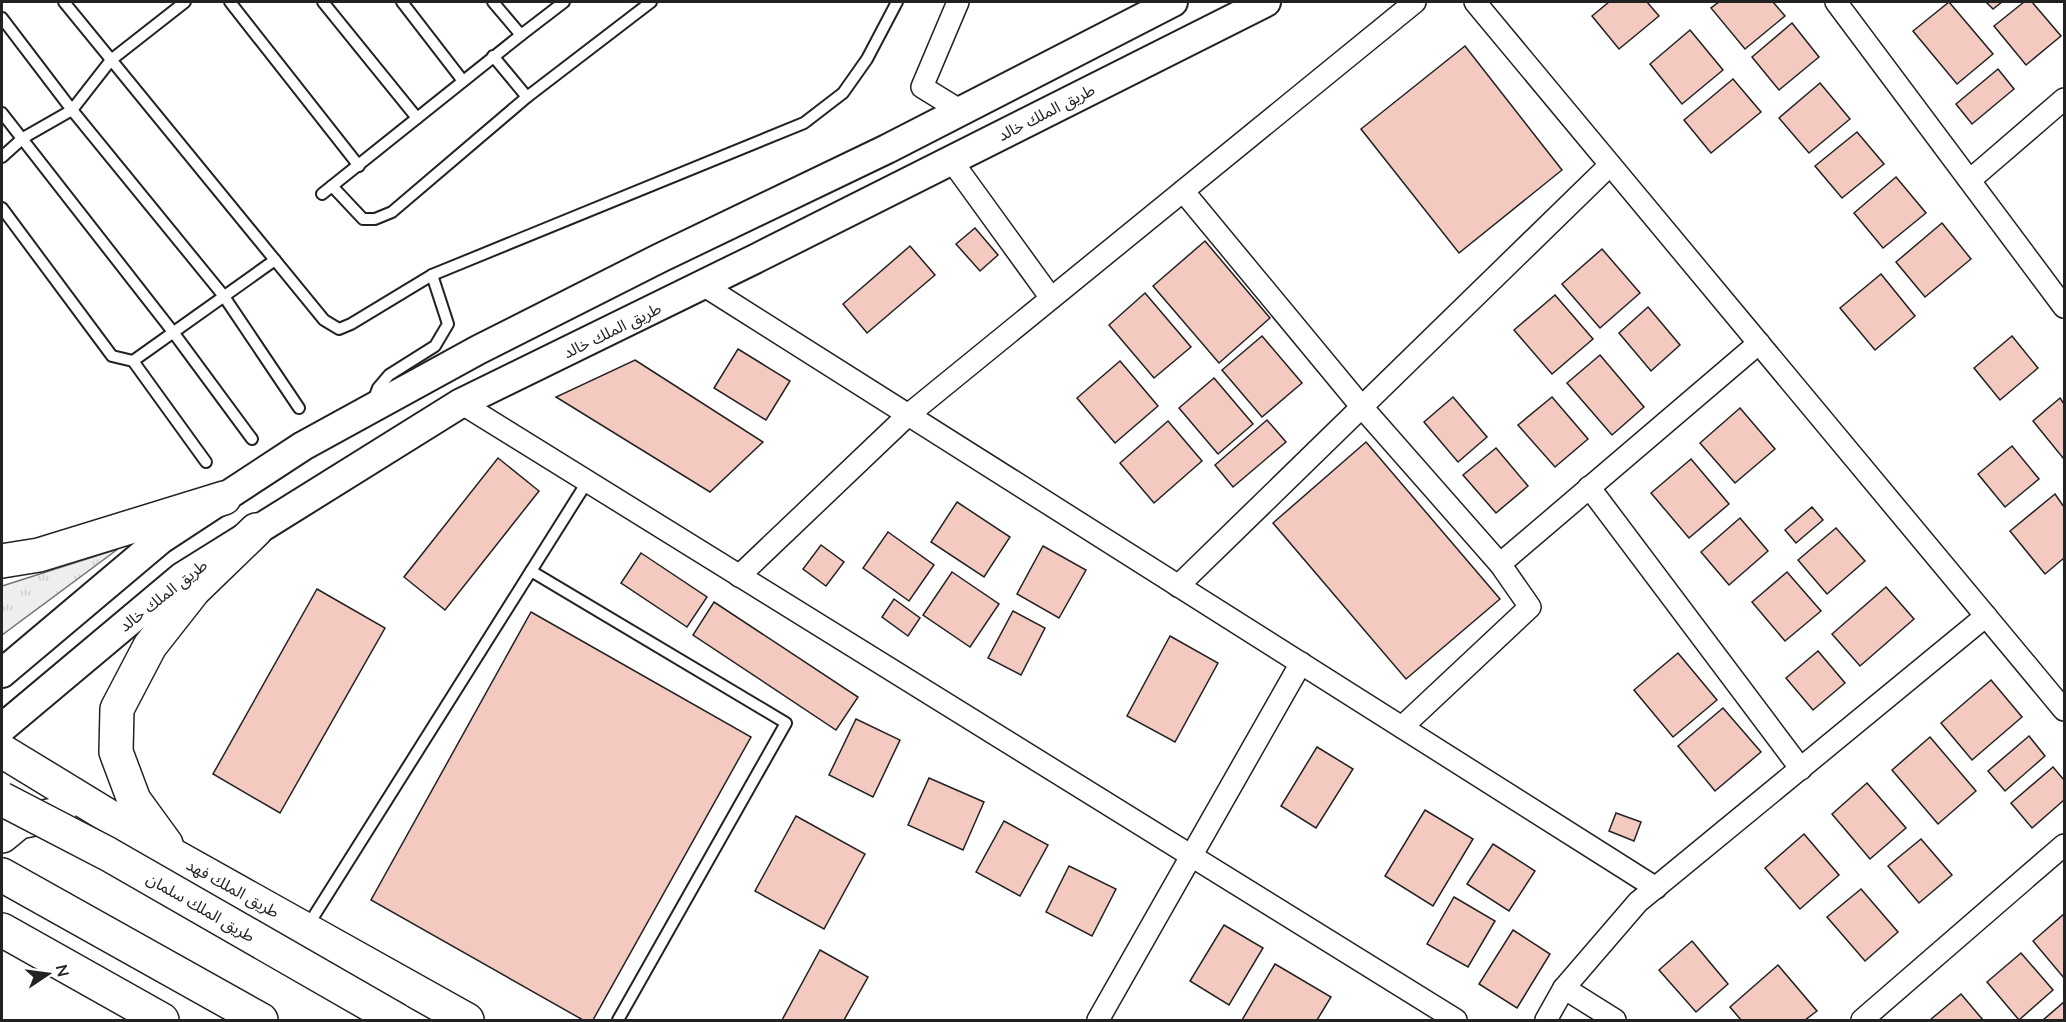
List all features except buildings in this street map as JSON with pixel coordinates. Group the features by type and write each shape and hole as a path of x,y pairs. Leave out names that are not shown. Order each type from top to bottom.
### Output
{"main road":[{"path":"2,673 161,540 303,446 478,350 961,111 1173,2"},
{"name":"طريق الملك خالد","path":"2,728 182,577 461,403 703,285 1266,2"},
{"path":"2,561 49,552 224,498"},
{"path":"170,853 134,800 116,752 117,709 150,646 194,590 256,530"},
{"name":"طريق الملك فهد","path":"2,752 170,853 467,1020"},
{"name":"طريق الملك سلمان","path":"2,799 108,854 397,1020"},
{"path":"2,836 19,822 66,812 170,853"},
{"path":"2,875 261,1020"},
{"path":"2,916 90,980"},
{"path":"2,930 162,1020"}],"street":[{"path":"958,2 922,87 961,111"},
{"path":"739,576 908,415 1415,2"},
{"path":"1474,2 2064,710"},
{"path":"1841,3 2064,307"},
{"path":"1970,180 2064,99"},
{"path":"951,160 1051,298"},
{"path":"1178,586 1610,165"},
{"path":"1183,191 1361,406 1500,564 1530,607 1402,727"},
{"path":"703,285 1656,888"},
{"path":"1500,564 1759,343"},
{"path":"461,403 1456,1020"},
{"path":"1589,488 1801,769"},
{"path":"1546,1020 1564,988 1638,902 1986,616"},
{"path":"1098,1020 1300,663"},
{"path":"1862,1020 2064,845"},
{"path":"1564,988 1615,1020"}],"lane":[{"path":"64,2 324,320 339,329 432,275 804,123 843,93 867,59 897,2"},
{"path":"2,157 22,138 72,110 111,60 185,2"},
{"path":"230,2 359,166"},
{"path":"323,2 417,118"},
{"path":"402,2 463,81"},
{"path":"493,2 521,34"},
{"path":"322,194 493,56 564,2"},
{"path":"332,186 363,219 375,219 392,212 528,96 651,2"},
{"path":"2,18 72,110 223,295 299,408"},
{"path":"493,56 528,96"},
{"path":"2,113 173,332 252,439"},
{"path":"2,208 112,356 133,361 206,462"},
{"path":"133,361 275,260"},
{"path":"370,410 378,388 389,375 435,346 448,324 432,275"},
{"path":"306,929 587,482"},
{"path":"531,571 786,723 618,1020"}],"green space":[{"path":"118,549 2,635 2,586"}]}
